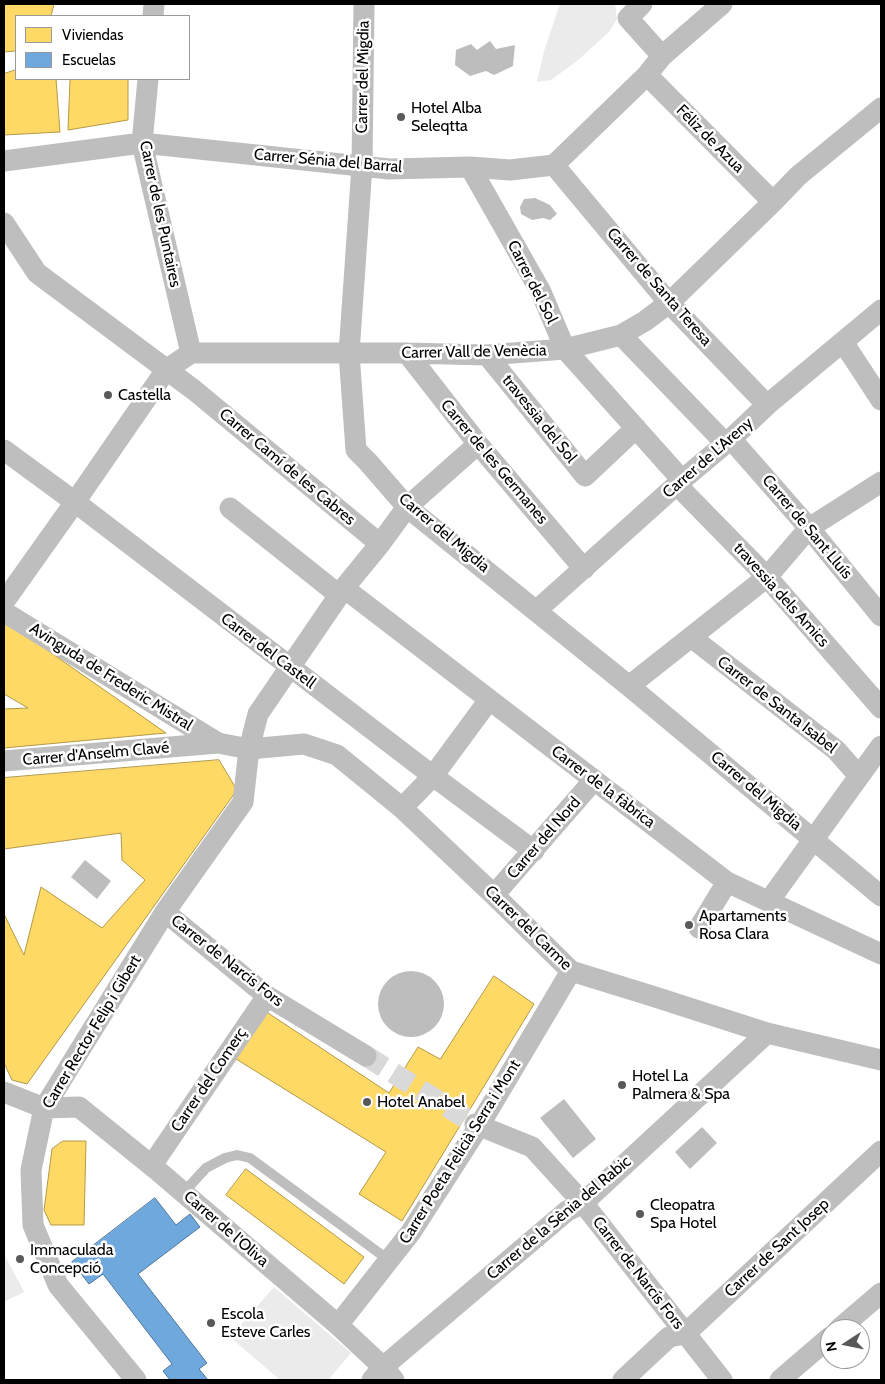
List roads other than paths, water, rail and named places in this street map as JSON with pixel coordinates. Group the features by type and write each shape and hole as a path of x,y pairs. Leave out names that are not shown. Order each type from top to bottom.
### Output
{"street":[{"name":"Carrer del Migdia","path":"364,4 362,166 349,353 356,450 407,507 537,610 881,896"},
{"path":"642,4 628,18 662,56"},
{"path":"554,165 647,75 662,56 722,4"},
{"name":"Féliz de Azua","path":"647,75 773,202"},
{"name":"Carrer de les Puntaires","path":"148,80 142,143 190,353"},
{"name":"Carrer Vall de Venècia","path":"190,353 487,355 565,350 621,335 669,303 798,176 881,108"},
{"name":"Carrer Sénia del Barral","path":"4,161 142,143 389,169 470,167 510,170 554,165"},
{"name":"Carrer de Santa Teresa","path":"554,165 669,303 767,405"},
{"name":"Carrer del Sol","path":"470,167 540,292 565,350 636,428 680,482"},
{"name":"Carrer Camí de les Cabres","path":"4,223 37,273 131,343 161,376 194,390 380,544"},
{"name":"Carrer de L'Areny","path":"537,610 680,482 729,441 767,405 881,310"},
{"name":"Carrer de Sant Lluís","path":"621,335 729,441 809,528 881,616"},
{"path":"843,342 881,400"},
{"path":"4,602 76,502 161,376 190,353"},
{"name":"Carrer de les Germanes","path":"407,353 478,444 584,569"},
{"name":"travessia del Sol","path":"487,355 585,476 636,428"},
{"path":"218,743 249,749 258,714 341,592 407,507 478,444"},
{"name":"Carrer del Castell","path":"4,450 76,502 433,776 534,850"},
{"name":"travessia dels Amics","path":"680,482 768,577 881,708"},
{"path":"629,686 768,577 809,528 881,482"},
{"name":"Carrer de la fàbrica","path":"230,508 489,700 727,882 881,954"},
{"name":"Avinguda de Frederic Mistral","path":"4,612 218,743"},
{"name":"Carrer de Santa Isabel","path":"691,637 836,750 859,776"},
{"path":"402,808 433,776 489,700"},
{"name":"Carrer d'Anselm Clavé","path":"4,761 218,743"},
{"name":"Carrer del Carme","path":"249,749 304,744 337,755 402,808 494,895 571,972 652,996 767,1034 881,1060"},
{"path":"769,901 881,746"},
{"name":"Carrer Rector Felip i Gibert","path":"136,1380 58,1285 33,1225 31,1170 44,1108 165,912 243,802 249,749"},
{"name":"Carrer del Nord","path":"494,895 594,780"},
{"path":"700,928 727,882"},
{"name":"Carrer de Narcís Fors","path":"165,912 267,996 366,1056"},
{"name":"Carrer Poeta Felicià Serra i Mont","path":"338,1325 411,1232 571,972"},
{"name":"Carrer del Comerç","path":"152,1165 267,996"},
{"name":"Carrer de la Sènia del Rabic","path":"383,1376 567,1211 583,1203 767,1034"},
{"path":"4,1092 44,1108"},
{"name":"Carrer de l'Oliva","path":"44,1108 79,1107 152,1165 338,1325 383,1376"},
{"name":"Carrer de Narcís Fors","path":"477,1125 532,1147 583,1203 677,1335 722,1380"},
{"name":"Carrer de Sant Josep","path":"623,1380 677,1335 881,1151"},
{"path":"851,1319 881,1293"},
{"path":"780,1380 820,1346"}],"lane":[{"path":"184,1192 206,1168 225,1158 237,1155 250,1158 390,1261"}],"tunnel":[{"path":"366,1056 475,1124"}],"place":[{"name":"Hotel Alba Seleqtta","path":"401,117"},
{"name":"Castella","path":"108,395"},
{"name":"Apartaments Rosa Clara","path":"689,925"},
{"name":"Hotel La Palmera & Spa","path":"622,1085"},
{"name":"Hotel Anabel","path":"367,1102"},
{"name":"Cleopatra Spa Hotel","path":"640,1214"},
{"name":"Immaculada Concepció","path":"20,1259"},
{"name":"Escola Esteve Carles","path":"211,1323"}]}
